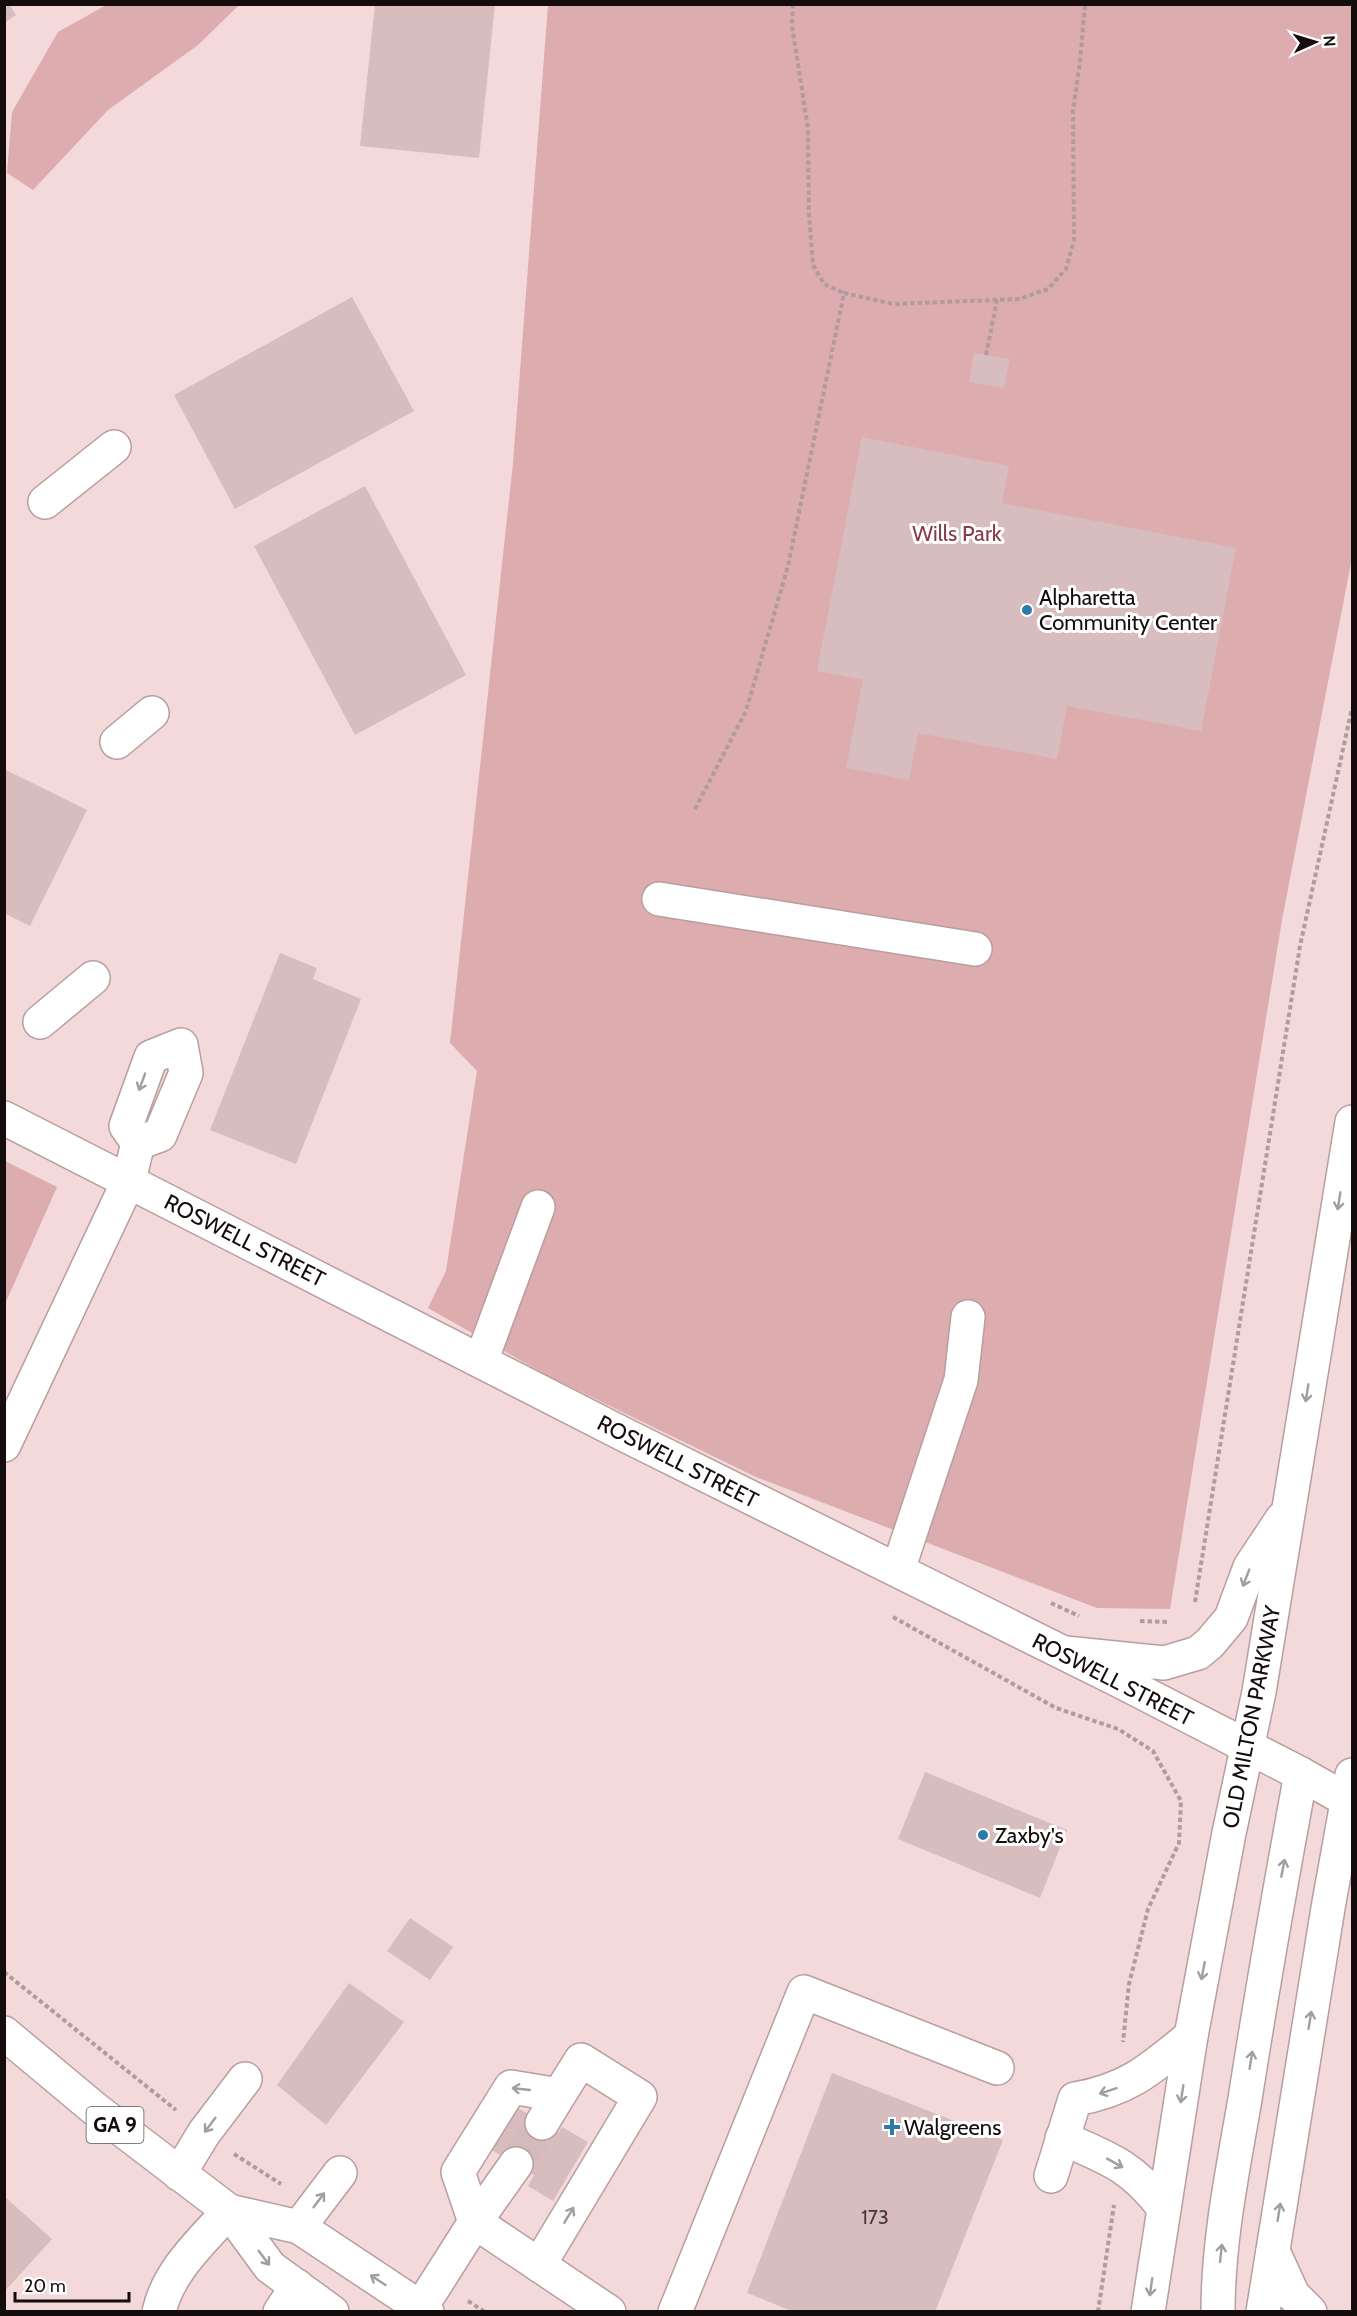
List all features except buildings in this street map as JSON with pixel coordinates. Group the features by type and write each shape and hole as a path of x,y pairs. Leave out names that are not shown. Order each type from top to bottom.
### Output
{"main road":[{"path":"45,502 114,447"},
{"path":"117,742 152,713"},
{"path":"659,899 975,949"},
{"path":"40,1022 93,978"},
{"name":"ROSWELL STREET","path":"4,1118 1247,1747 1301,1774 1351,1793"},
{"name":"OLD MILTON PARKWAY","path":"1148,2312 1191,2036 1259,1692 1353,1122"},
{"path":"4,1444 129,1180 138,1143"},
{"path":"481,1361 538,1207"},
{"path":"898,1570 961,1380 968,1317"},
{"path":"1065,1653 1164,1663 1198,1653 1210,1643 1231,1618 1250,1568 1288,1510"},
{"path":"1218,2312 1221,2252 1233,2168 1279,1890 1301,1774"},
{"path":"1263,2312 1328,1908 1351,1793"},
{"path":"675,2312 804,1992 997,2068"},
{"name":"GA 9","path":"4,2033 95,2109 229,2211 270,2267 288,2299 332,2312"},
{"path":"1051,2176 1075,2098 1098,2095 1120,2087 1154,2067 1191,2036"},
{"path":"539,2265 640,2097 581,2061 542,2123"},
{"path":"179,2174 204,2133 245,2079"},
{"path":"559,2095 511,2087 458,2172 475,2222 609,2312"},
{"path":"1062,2138 1117,2162 1149,2187 1163,2207"},
{"path":"424,2309 475,2222 516,2164"},
{"path":"299,2228 340,2173"},
{"path":"159,2312 161,2301 180,2266 229,2211"},
{"name":"GA 9","path":"229,2211 299,2228 424,2309"},
{"path":"1273,2251 1293,2295 1310,2312"}],"path":[{"path":"793,4 792,26 808,129 809,215 813,265 824,284 844,293 893,304 1018,299 1048,290 1066,269 1074,240 1073,110 1085,4"},
{"path":"695,809 746,711 788,566 844,293"},
{"path":"986,355 997,300"},
{"path":"1193,1611 1300,946 1353,708"},
{"path":"1046,1601 1088,1620"},
{"path":"893,1617 1056,1708 1118,1729 1153,1751 1181,1802"},
{"path":"1134,1621 1168,1622"}],"green space":[{"path":"108,4 239,5 198,45 108,110 33,190 7,173 12,112 58,32"},
{"name":"Wills Park","path":"548,5 1352,5 1352,558 1282,920 1170,1609 1097,1608 756,1477 548,1376 428,1308 446,1271 477,1071 450,1043 513,463"},
{"path":"5,1161 57,1187 5,1304"}],"tunnel":[{"path":"516,2164 542,2123"}],"place":[{"name":"Alpharetta Community Center","path":"1027,610"},
{"name":"Zaxby's","path":"983,1835"},
{"name":"Walgreens","path":"892,2127"}]}
